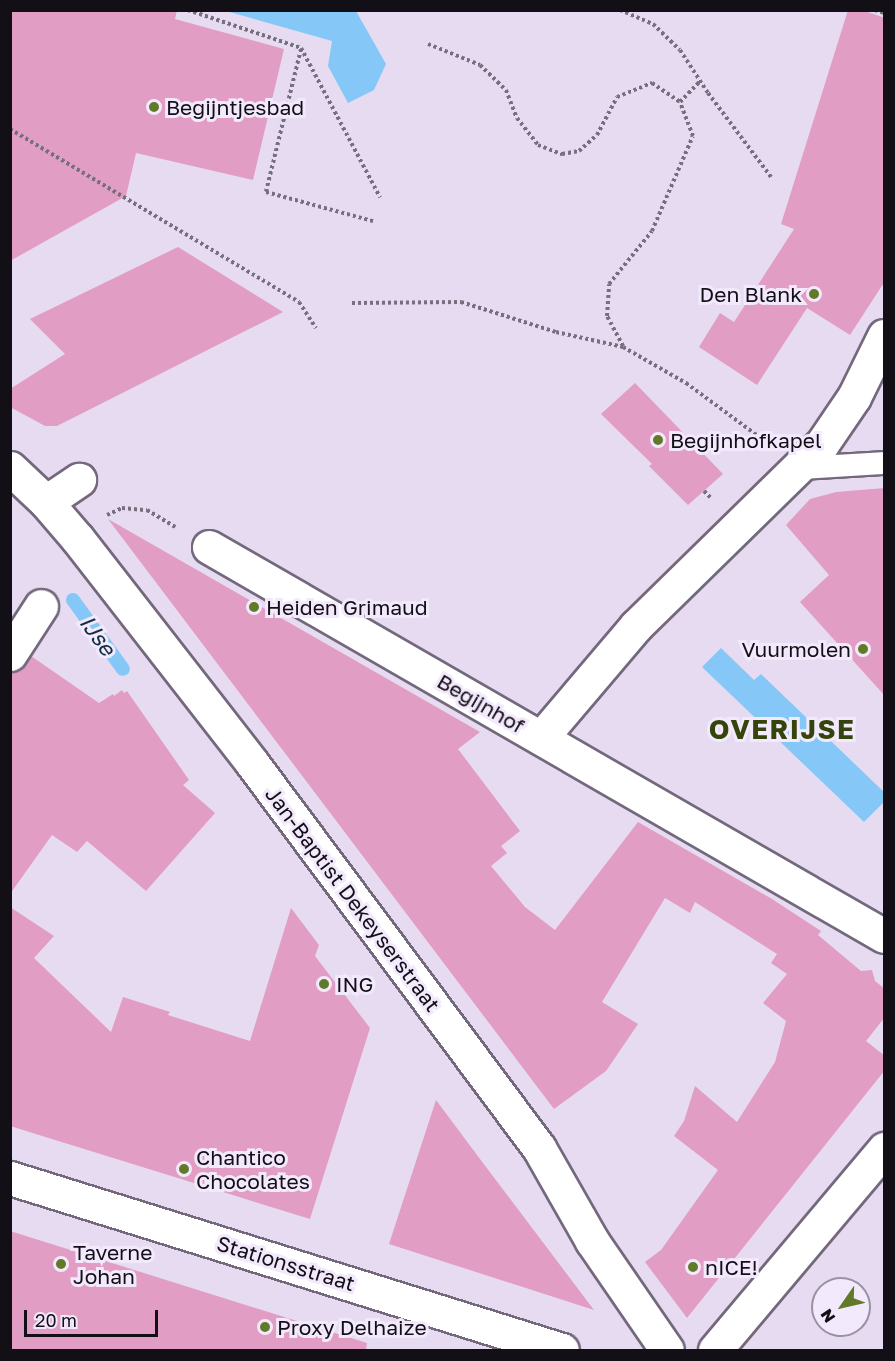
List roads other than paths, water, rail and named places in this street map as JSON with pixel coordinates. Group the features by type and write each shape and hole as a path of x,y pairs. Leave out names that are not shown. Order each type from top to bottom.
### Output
{"street":[{"path":"542,738 636,626 800,468 835,427 854,397 885,336"},
{"name":"Jan-Baptist Dekeyserstraat","path":"10,468 46,502 77,538 252,763 532,1138 592,1241 667,1350"},
{"path":"46,502 79,480"},
{"name":"Begijnhof","path":"209,547 885,936"},
{"path":"10,654 41,606"},
{"path":"715,1350 885,1149"},
{"name":"Stationsstraat","path":"10,1178 561,1350"}],"lane":[{"path":"800,468 885,463"}],"water":[{"path":"226,11 356,11 386,64 374,90 348,103 328,66 332,41"},
{"path":"721,648 754,680 761,674 884,792 884,802 864,822 702,667"}],"waterway":[{"name":"IJse","path":"73,600 123,669"}],"place":[{"name":"Begijntjesbad","path":"154,107"},
{"name":"Den Blank","path":"814,294"},
{"name":"Begijnhofkapel","path":"658,440"},
{"name":"Heiden Grimaud","path":"254,607"},
{"name":"Vuurmolen","path":"863,649"},
{"name":"ING","path":"324,984"},
{"name":"Chantico Chocolates","path":"184,1169"},
{"name":"Taverne Johan","path":"61,1264"},
{"name":"nICE!","path":"693,1267"},
{"name":"Proxy Delhaize","path":"265,1327"}],"district":[{"name":"OVERIJSE","path":"782,730"}]}
